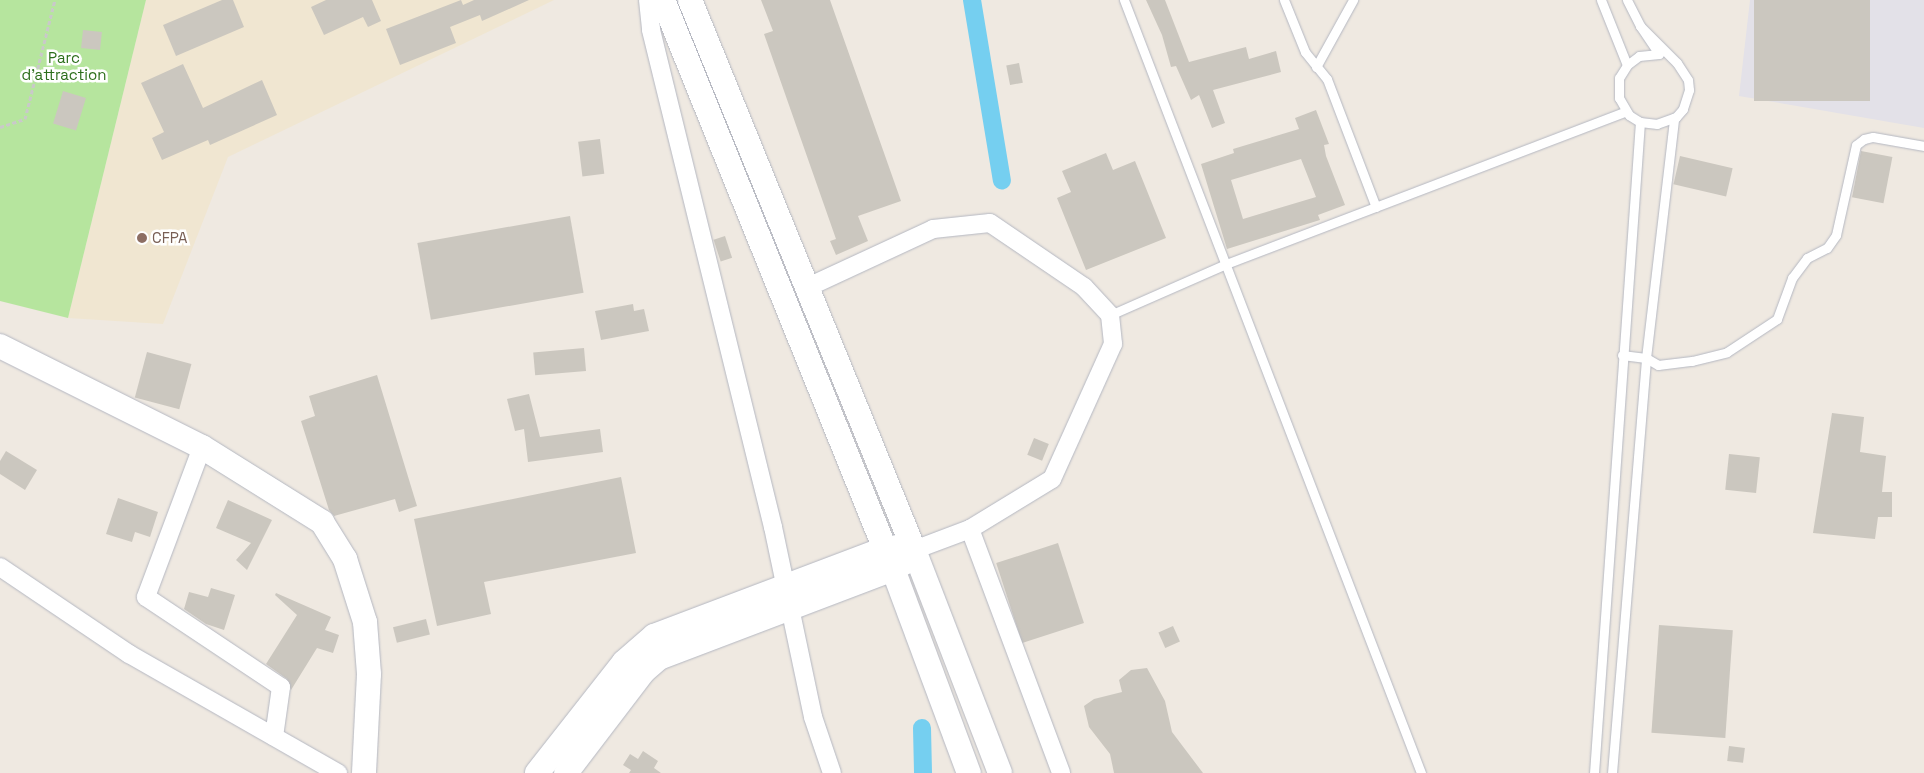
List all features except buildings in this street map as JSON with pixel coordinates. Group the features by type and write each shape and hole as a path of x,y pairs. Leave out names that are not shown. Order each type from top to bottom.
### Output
{"main road":[{"path":"663,0 889,559 969,773"},
{"path":"690,0 914,550 1000,773"},
{"path":"0,346 202,447 312,513 332,535 344,559 359,598 368,648 364,773"},
{"path":"537,773 642,643 788,597 889,559 899,547 914,550"},
{"path":"566,773 650,664 668,653 788,597"}],"street":[{"path":"648,0 651,30 788,597 813,717 832,773"},
{"path":"806,288 933,229 990,223 1084,287 1110,315 1113,344 1052,479 970,529 914,550"},
{"path":"202,447 146,597 281,687 274,737"},
{"path":"970,529 1060,773"},
{"path":"0,567 128,654 338,773"}],"lane":[{"path":"1124,0 1421,773"},
{"path":"1284,0 1305,52 1327,79 1376,207"},
{"path":"1316,66 1353,0"},
{"path":"1601,0 1627,65"},
{"path":"1627,0 1640,26 1659,54 1639,56 1627,65 1617,88 1626,111 1640,122 1657,124 1674,118"},
{"path":"1612,773 1646,358 1674,118 1687,100 1688,80 1677,63 1640,26"},
{"path":"1110,315 1226,264 1626,111"},
{"path":"1594,773 1622,355 1640,122"},
{"path":"1622,355 1646,358 1658,365 1727,352 1777,319 1792,278 1807,258 1827,248 1836,235 1856,145 1864,139 1873,137 1924,146"}],"path":[{"path":"0,127 25,119 55,0"}],"shaded area":[{"name":"CFPA","path":"146,0 554,0 228,157 163,324 68,318"},
{"path":"1750,0 1924,0 1924,128 1739,96"}],"green space":[{"name":"Parc d'attraction","path":"0,0 146,0 68,318 0,301"}],"waterway":[{"path":"972,0 1002,181"},
{"path":"922,728 923,773"}],"place":[{"name":"CFPA","path":"142,238"}]}
